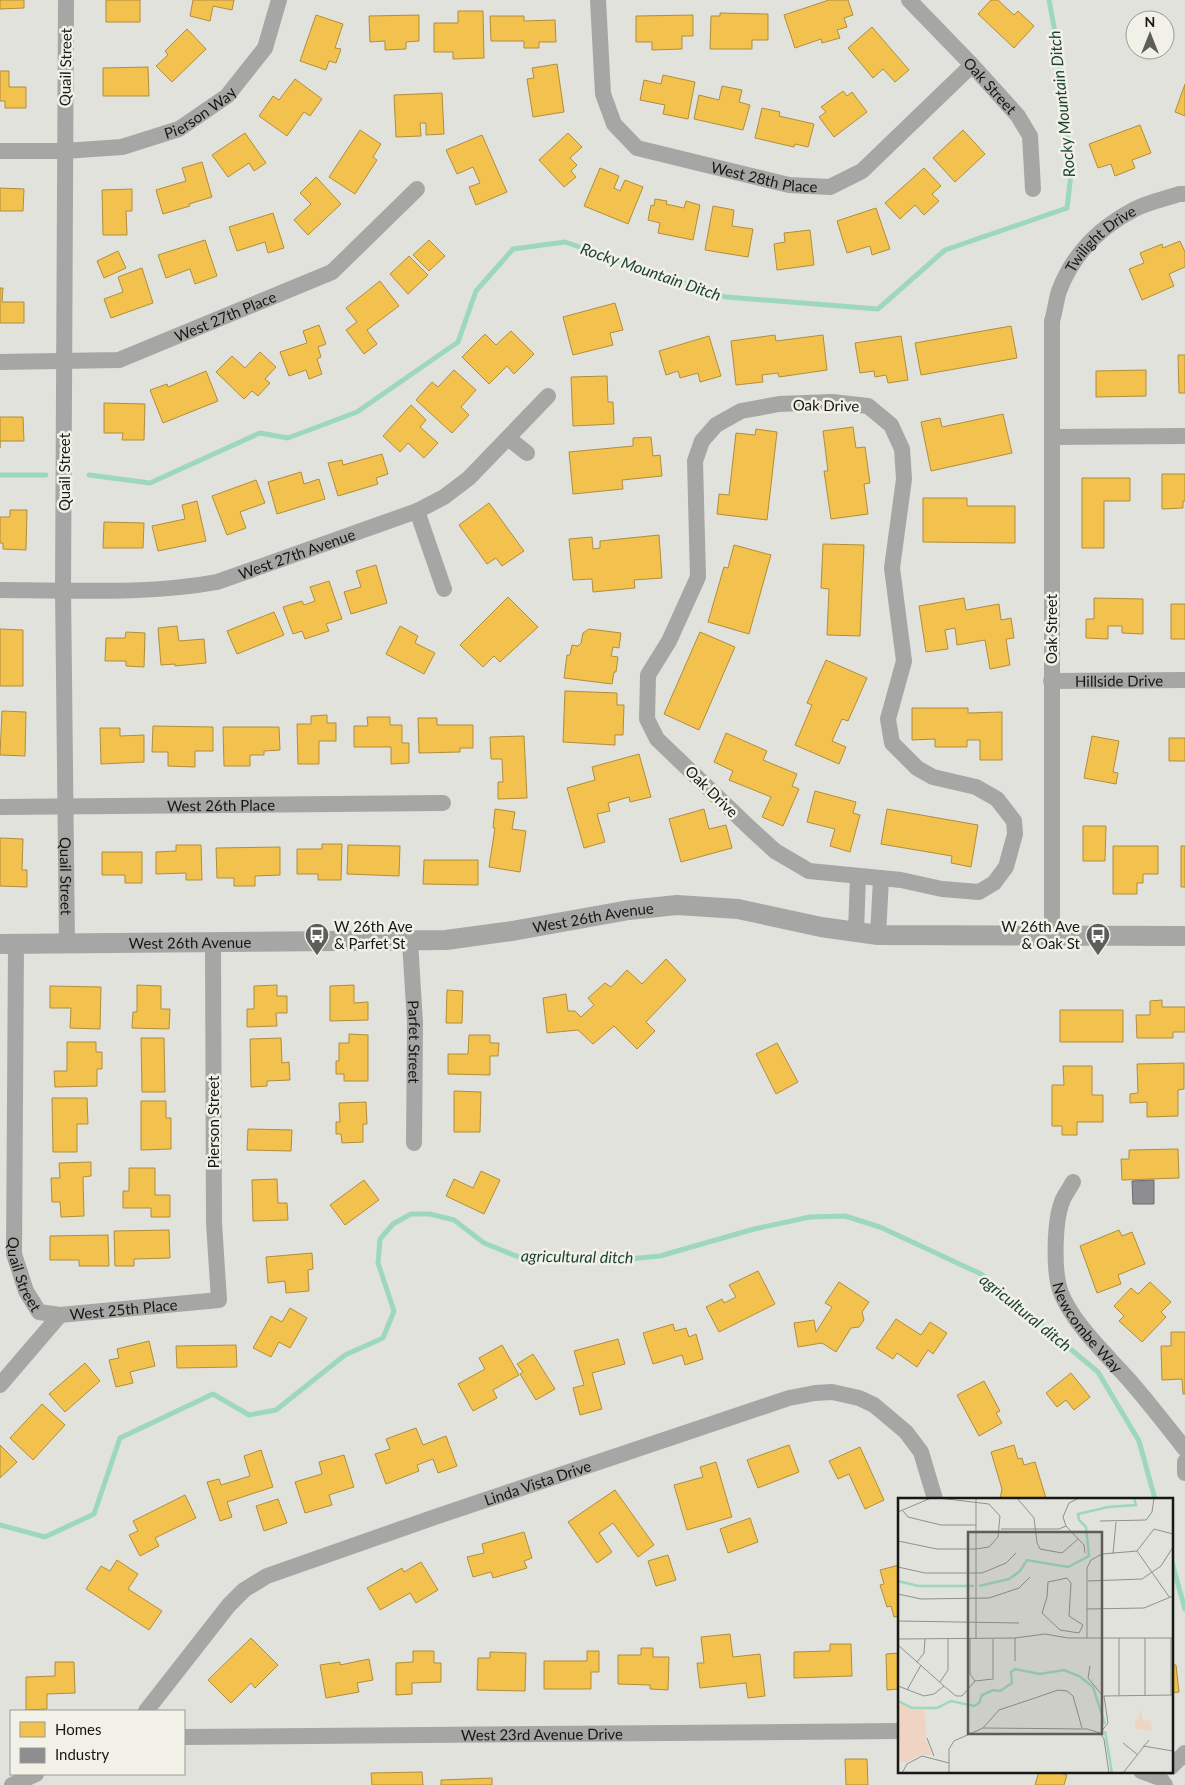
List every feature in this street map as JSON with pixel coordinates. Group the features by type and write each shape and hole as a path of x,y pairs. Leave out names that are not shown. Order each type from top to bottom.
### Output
{"street":[{"name":"Quail Street","path":"66,0 63,590 67,943"},
{"name":"Pierson Way","path":"0,151 64,152 122,147 179,129 227,96 264,48 279,0"},
{"name":"West 28th Place","path":"598,0 602,94 614,124 637,148 789,185 830,187 862,171 972,65"},
{"name":"Oak Street","path":"909,0 1018,116 1030,136 1033,189"},
{"name":"West 27th Place","path":"0,362 119,360 332,272 418,189"},
{"name":"Twilight Drive","path":"1052,321 1059,292 1069,270 1084,247 1103,228 1136,208 1179,194 1185,194"},
{"name":"Oak Street","path":"1052,321 1052,936"},
{"name":"West 27th Avenue","path":"0,590 151,590 185,588 217,582 417,511 444,496 469,478 548,396"},
{"name":"Oak Drive","path":"832,402 868,406 891,425 902,449 904,479 892,568 904,661 888,719 892,742 917,768 933,776 976,787 997,800 1014,821 1015,834 1006,867 994,884 979,892 942,889 901,880 881,879 809,871 775,851 657,739 646,719 648,675 669,641 698,577 695,461 702,442 716,425 741,411 779,404 832,402"},
{"path":"1053,437 1185,436"},
{"path":"508,438 527,453"},
{"path":"417,511 444,589"},
{"name":"Hillside Drive","path":"1051,681 1185,680"},
{"name":"West 26th Place","path":"0,806 443,803"},
{"path":"856,932 858,876"},
{"path":"878,935 881,879"},
{"name":"West 26th Avenue","path":"8,944 410,942 478,937 629,910 677,904 738,909 821,927 878,935 1185,936"},
{"name":"Parfet Street","path":"410,942 415,1022 414,1143"},
{"name":"Pierson Street","path":"213,943 214,1223 219,1300"},
{"name":"Quail Street","path":"8,944 14,1254 26,1291 39,1312 60,1315"},
{"name":"Newcombe Way","path":"1073,1182 1062,1200 1056,1230 1057,1278 1062,1294 1078,1321 1185,1449"},
{"name":"West 25th Place","path":"0,1385 60,1315 219,1300"},
{"name":"Linda Vista Drive","path":"147,1710 229,1605 244,1590 267,1576 789,1398 832,1392 859,1398 874,1405 906,1432 921,1452 935,1498"},
{"path":"1185,1462 1185,1473"},
{"name":"West 23rd Avenue Drive","path":"185,1737 898,1731"},
{"path":"1172,1765 1185,1753"},
{"path":"1144,1772 1164,1778"},
{"path":"12,1785 34,1775"}],"building: Homes":[{"path":"0,0 24,0 24,8 0,9"},
{"path":"106,0 140,0 140,22 106,22"},
{"path":"193,0 234,0 232,10 213,6 210,21 190,16"},
{"path":"829,0 848,0 853,15 844,18 847,27 837,30 840,38 822,43 821,39 795,48 784,15"},
{"path":"991,0 998,0 1014,15 1018,11 1034,26 1014,48 978,14"},
{"path":"458,11 483,11 484,58 453,59 453,52 434,52 434,23 458,23"},
{"path":"720,13 768,14 768,40 752,40 752,49 710,49 711,16 720,16"},
{"path":"316,15 343,24 335,48 341,49 336,63 329,61 326,70 300,61"},
{"path":"419,15 419,41 406,42 406,49 385,50 385,41 370,42 369,16"},
{"path":"693,15 693,36 682,36 682,49 652,50 652,42 636,42 636,16"},
{"path":"490,16 524,16 524,21 555,20 556,42 539,42 539,48 524,48 524,41 491,41"},
{"path":"872,27 909,70 895,82 883,69 873,78 848,48"},
{"path":"187,29 206,49 172,82 156,66 168,55 165,51"},
{"path":"557,64 564,112 533,117 527,79 534,78 532,68"},
{"path":"148,67 149,96 103,96 103,68"},
{"path":"0,71 9,71 9,87 26,87 26,108 5,108 5,101 0,101"},
{"path":"663,75 695,82 688,119 663,114 665,105 640,100 644,80 661,84"},
{"path":"295,79 322,99 310,116 304,112 287,136 259,116 273,96 279,100"},
{"path":"1185,84 1185,116 1175,112"},
{"path":"722,86 742,90 739,102 750,105 743,130 694,119 699,95 719,100"},
{"path":"843,91 847,96 852,92 867,112 834,137 819,117 826,112 821,107"},
{"path":"442,93 444,134 426,135 426,123 420,123 421,136 396,137 394,95"},
{"path":"762,108 780,112 779,116 814,124 808,147 795,144 794,147 755,138"},
{"path":"1140,125 1151,153 1132,160 1135,168 1115,176 1111,164 1098,168 1089,144"},
{"path":"360,130 381,144 373,157 377,160 355,194 329,177"},
{"path":"963,130 985,154 955,182 933,158"},
{"path":"245,133 266,163 254,171 249,163 228,177 212,155"},
{"path":"568,133 582,147 570,158 577,165 571,171 576,177 564,187 539,160"},
{"path":"482,135 507,192 476,205 469,187 480,183 473,167 457,174 446,150"},
{"path":"202,162 212,197 163,214 156,190 186,181 182,168"},
{"path":"600,168 619,176 614,188 620,191 625,180 643,187 628,224 584,206"},
{"path":"924,168 941,186 932,194 939,201 924,215 915,205 900,219 885,203"},
{"path":"316,177 341,204 308,235 294,220 311,204 300,193"},
{"path":"0,188 24,189 23,211 0,211"},
{"path":"132,189 132,211 126,211 127,235 103,235 102,190"},
{"path":"655,199 667,201 666,204 684,208 686,201 700,205 693,240 658,233 660,223 648,220 651,205 654,206"},
{"path":"713,206 734,210 732,226 753,229 748,257 705,250"},
{"path":"876,208 890,249 872,255 870,246 847,253 837,221"},
{"path":"273,213 284,248 268,253 265,242 237,251 229,227"},
{"path":"810,230 814,265 777,270 774,244 785,242 784,233"},
{"path":"205,240 217,276 195,284 190,269 166,278 158,255"},
{"path":"429,240 445,256 429,271 413,255"},
{"path":"1180,241 1185,252 1185,267 1169,274 1174,286 1142,300 1129,269 1144,263 1140,253 1162,244 1163,248"},
{"path":"118,251 126,268 104,278 97,261"},
{"path":"409,256 428,275 408,294 390,274"},
{"path":"142,268 153,303 111,318 104,299 123,292 118,277"},
{"path":"380,281 399,306 367,330 377,344 364,354 346,330 357,322 346,308"},
{"path":"0,288 3,288 2,302 24,302 24,323 0,323"},
{"path":"615,303 623,330 610,333 613,345 573,355 563,317"},
{"path":"319,325 326,344 318,347 321,357 317,359 322,374 309,379 306,370 289,376 280,352 307,343 303,331"},
{"path":"1011,326 1017,358 921,375 915,343"},
{"path":"511,331 534,354 514,374 507,366 489,384 462,357 485,334 496,345"},
{"path":"775,335 776,341 823,335 827,370 779,377 778,373 762,375 763,382 736,385 731,341"},
{"path":"709,336 721,376 700,382 698,373 680,378 678,371 666,375 659,351"},
{"path":"901,336 908,380 888,383 886,375 875,377 874,371 860,373 855,343"},
{"path":"260,352 276,367 265,379 270,383 258,396 252,391 244,399 216,372 232,356 245,368"},
{"path":"1178,355 1185,355 1185,393 1179,393"},
{"path":"454,370 476,390 461,407 469,415 452,433 416,400 432,382 438,387"},
{"path":"1146,370 1146,396 1096,397 1096,371"},
{"path":"206,371 218,401 163,423 150,390 167,384 168,387"},
{"path":"607,376 608,402 613,402 614,424 573,426 571,377"},
{"path":"104,403 145,404 144,440 122,440 123,433 104,433"},
{"path":"411,405 426,420 420,427 438,443 424,458 408,443 400,452 383,436"},
{"path":"1003,414 1012,453 931,471 921,422 940,418 942,427"},
{"path":"0,417 23,417 24,441 0,441"},
{"path":"853,427 856,448 865,447 870,483 864,484 868,514 831,519 824,471 828,471 823,431"},
{"path":"756,429 777,432 767,520 717,514 719,494 729,495 736,433 755,435"},
{"path":"651,437 653,456 660,455 662,476 622,480 623,489 573,494 569,452 633,446 633,438"},
{"path":"382,454 388,474 376,478 378,484 338,496 328,463 342,460 343,465"},
{"path":"301,472 304,484 319,479 325,499 277,514 268,482"},
{"path":"1162,474 1185,474 1185,501 1183,501 1183,508 1162,509"},
{"path":"1082,478 1130,478 1130,501 1104,501 1104,548 1082,548"},
{"path":"256,480 265,503 240,512 246,528 227,535 212,496"},
{"path":"923,498 967,498 967,506 1015,506 1015,543 923,542"},
{"path":"197,501 206,541 158,551 152,526 185,519 182,505"},
{"path":"489,503 524,551 502,566 496,558 487,564 459,525"},
{"path":"10,510 27,510 26,550 3,549 3,543 0,543 0,517 10,517"},
{"path":"104,522 144,523 143,548 103,548"},
{"path":"659,535 662,578 634,580 635,588 593,592 592,579 573,580 569,539 592,537 593,549 600,548 600,541"},
{"path":"823,544 864,545 860,636 827,635 829,589 821,588"},
{"path":"734,545 771,555 749,634 708,622 724,567 728,568"},
{"path":"376,565 387,603 351,614 344,592 361,587 356,571"},
{"path":"329,581 342,619 326,624 329,631 305,639 302,631 293,634 283,607 302,601 304,605 315,601 310,587"},
{"path":"508,597 538,627 500,662 494,656 483,667 460,645"},
{"path":"964,598 966,610 999,604 1001,620 1011,618 1014,638 1006,639 1010,665 990,669 985,640 957,645 955,628 945,630 948,649 926,652 919,606"},
{"path":"1094,598 1143,599 1143,634 1122,633 1122,626 1108,626 1108,639 1086,638 1086,619 1094,619"},
{"path":"1171,604 1185,604 1185,639 1171,639"},
{"path":"274,612 284,635 237,654 227,631"},
{"path":"177,626 179,641 204,639 206,663 175,666 175,664 161,665 158,628"},
{"path":"400,626 418,636 415,643 435,653 424,674 386,654"},
{"path":"0,629 23,630 23,686 0,686"},
{"path":"589,629 621,633 619,648 613,647 611,656 618,657 612,684 564,678 567,655 570,655 572,645 578,646 581,643 583,633"},
{"path":"126,632 145,633 144,667 126,666 126,661 105,661 106,638 125,638"},
{"path":"700,632 735,647 699,730 664,714"},
{"path":"826,660 867,678 848,721 842,719 832,741 846,747 839,764 795,745 812,705 807,703"},
{"path":"565,691 617,693 617,705 624,705 623,735 615,735 615,745 563,742"},
{"path":"912,708 968,708 968,713 1002,712 1002,760 980,760 980,740 967,740 967,747 935,747 935,739 912,740"},
{"path":"2,711 26,712 25,756 0,755"},
{"path":"327,715 327,723 336,723 336,741 319,741 319,764 298,764 297,724 311,724 311,716"},
{"path":"367,717 390,717 390,725 402,725 402,743 409,743 409,763 391,764 391,747 354,747 354,726 368,726"},
{"path":"418,718 437,718 437,725 473,725 473,748 460,748 460,752 419,753"},
{"path":"153,726 213,727 213,751 195,751 195,767 168,766 168,752 152,752"},
{"path":"223,727 279,727 280,750 264,751 264,755 250,755 250,766 224,766"},
{"path":"100,728 120,728 120,736 144,735 144,762 101,764"},
{"path":"726,733 767,751 763,760 797,774 792,786 799,789 783,826 762,817 771,797 729,780 733,771 714,762"},
{"path":"524,736 527,798 498,799 498,782 503,782 502,759 491,759 490,737"},
{"path":"1092,736 1119,741 1113,772 1118,773 1116,784 1084,778"},
{"path":"1169,738 1185,738 1185,761 1169,761"},
{"path":"639,754 651,797 630,802 629,797 608,803 610,811 597,814 605,842 584,848 567,788 595,780 592,767"},
{"path":"815,791 856,802 853,813 860,815 850,852 830,846 835,829 807,822"},
{"path":"495,809 515,812 512,829 526,831 520,872 489,867 495,828 493,828"},
{"path":"704,809 709,829 726,825 732,848 681,862 669,819"},
{"path":"887,809 978,825 971,867 951,863 952,856 881,844"},
{"path":"1083,826 1106,826 1105,861 1083,861"},
{"path":"0,838 23,839 22,870 27,870 27,887 0,886"},
{"path":"322,844 342,844 341,880 318,880 318,874 297,874 297,849 322,849"},
{"path":"176,845 201,845 202,880 186,880 186,873 156,874 156,852 176,851"},
{"path":"348,845 400,846 399,876 347,874"},
{"path":"1113,846 1158,846 1158,874 1143,874 1143,883 1137,883 1137,894 1113,894"},
{"path":"1181,846 1185,846 1185,887 1181,887"},
{"path":"280,847 280,875 255,876 255,886 234,886 234,878 217,878 216,848"},
{"path":"102,852 142,852 142,883 125,883 125,875 102,875"},
{"path":"424,860 478,860 478,885 423,884"},
{"path":"666,959 686,980 646,1022 655,1031 637,1049 614,1026 593,1044 578,1030 547,1033 543,998 566,994 568,1011 575,1011 581,1017 594,1005 588,998 605,983 611,987 627,970 642,984"},
{"path":"137,985 161,986 161,1009 170,1009 169,1029 132,1028 133,1012 137,1012"},
{"path":"277,985 277,996 287,996 287,1013 276,1013 277,1026 247,1027 247,1009 254,1009 254,986"},
{"path":"354,985 354,1003 368,1002 368,1020 330,1021 330,986"},
{"path":"50,986 101,987 100,1029 70,1028 71,1008 50,1008"},
{"path":"447,990 463,991 462,1023 446,1023"},
{"path":"1162,1000 1162,1007 1185,1007 1185,1032 1173,1032 1173,1038 1137,1038 1136,1015 1150,1015 1150,1001"},
{"path":"1060,1010 1123,1010 1123,1042 1060,1042"},
{"path":"349,1034 368,1035 368,1081 344,1081 344,1074 336,1074 336,1061 339,1061 339,1043 349,1043"},
{"path":"469,1035 490,1035 490,1043 499,1043 498,1056 490,1056 490,1075 448,1074 448,1054 468,1054"},
{"path":"141,1038 164,1038 165,1092 142,1092"},
{"path":"281,1038 282,1063 289,1062 290,1080 267,1081 267,1086 251,1087 250,1039"},
{"path":"67,1042 96,1042 96,1052 102,1052 102,1069 97,1069 97,1086 55,1087 54,1071 67,1071"},
{"path":"777,1043 798,1082 776,1094 756,1054"},
{"path":"1184,1063 1184,1089 1178,1090 1178,1116 1147,1117 1147,1102 1130,1103 1130,1094 1138,1093 1137,1064"},
{"path":"1063,1066 1092,1066 1092,1095 1103,1095 1103,1122 1077,1122 1077,1135 1062,1135 1062,1126 1052,1126 1052,1085 1064,1085"},
{"path":"454,1091 481,1092 480,1132 454,1132"},
{"path":"52,1098 87,1098 88,1124 77,1124 77,1152 53,1152"},
{"path":"141,1101 166,1101 166,1118 171,1118 171,1149 141,1150"},
{"path":"366,1102 367,1124 363,1124 363,1142 342,1143 341,1134 336,1134 336,1122 340,1122 339,1103"},
{"path":"248,1129 292,1130 291,1151 247,1150"},
{"path":"1178,1149 1179,1178 1122,1180 1121,1159 1129,1159 1129,1150"},
{"path":"91,1162 91,1176 83,1177 84,1216 61,1217 60,1202 52,1202 51,1178 60,1178 59,1163"},
{"path":"129,1168 155,1168 155,1195 170,1195 170,1217 151,1217 151,1208 123,1208 123,1191 129,1191"},
{"path":"481,1171 500,1180 484,1214 446,1196 454,1179 473,1188"},
{"path":"277,1179 278,1203 287,1203 288,1220 253,1221 252,1180"},
{"path":"364,1180 379,1200 345,1225 330,1205"},
{"path":"169,1230 170,1258 134,1259 134,1266 115,1266 114,1231"},
{"path":"1119,1230 1122,1236 1132,1232 1145,1264 1118,1275 1121,1284 1097,1293 1080,1246"},
{"path":"108,1235 109,1266 79,1266 79,1260 50,1260 50,1236"},
{"path":"312,1253 313,1269 308,1270 309,1291 286,1293 285,1281 268,1283 266,1257"},
{"path":"758,1271 775,1304 719,1332 706,1307 722,1299 724,1303 736,1297 729,1285"},
{"path":"839,1282 869,1302 862,1312 864,1320 859,1327 851,1328 836,1352 822,1343 798,1347 794,1323 814,1320 816,1332 832,1307 825,1303"},
{"path":"1150,1282 1171,1302 1161,1312 1166,1317 1142,1342 1119,1321 1124,1316 1114,1306 1131,1288 1138,1294"},
{"path":"290,1308 307,1318 290,1348 279,1342 271,1357 253,1348 271,1316 282,1322"},
{"path":"896,1319 921,1335 930,1322 947,1333 933,1354 928,1350 917,1367 897,1353 893,1359 876,1348"},
{"path":"673,1324 675,1331 686,1328 689,1337 696,1334 703,1359 685,1365 682,1355 653,1364 643,1333"},
{"path":"1171,1332 1185,1332 1185,1394 1183,1394 1182,1379 1162,1380 1161,1346 1171,1346"},
{"path":"618,1339 625,1364 592,1373 602,1409 580,1415 573,1388 584,1385 574,1351"},
{"path":"149,1341 155,1366 130,1372 133,1383 116,1387 109,1360 119,1358 117,1349"},
{"path":"236,1345 237,1367 177,1368 176,1346"},
{"path":"502,1345 519,1375 493,1390 497,1398 473,1411 458,1384 485,1369 479,1358"},
{"path":"533,1354 555,1389 536,1400 520,1374 523,1372 517,1364"},
{"path":"85,1363 100,1381 65,1412 49,1394"},
{"path":"1071,1373 1090,1397 1074,1410 1066,1400 1057,1407 1046,1393"},
{"path":"984,1381 1000,1411 996,1413 1002,1423 979,1436 957,1395"},
{"path":"42,1404 65,1425 33,1460 10,1438"},
{"path":"416,1428 423,1445 446,1436 457,1466 438,1473 433,1459 417,1465 419,1471 386,1484 375,1454 390,1449 386,1439"},
{"path":"0,1445 17,1462 0,1478"},
{"path":"789,1445 799,1472 758,1488 747,1460"},
{"path":"1014,1445 1018,1459 1022,1458 1024,1465 1035,1462 1046,1498 1000,1498 1002,1489 991,1452"},
{"path":"860,1447 884,1500 865,1509 849,1474 838,1479 829,1461"},
{"path":"261,1450 273,1487 227,1502 232,1517 220,1521 207,1482 219,1479 221,1485 250,1476 244,1456"},
{"path":"344,1455 354,1487 329,1495 332,1505 305,1513 295,1482 322,1474 319,1462"},
{"path":"716,1462 732,1517 687,1530 674,1485 703,1477 700,1467"},
{"path":"615,1490 654,1545 638,1557 613,1523 599,1533 612,1552 597,1563 568,1522"},
{"path":"185,1495 196,1518 155,1538 159,1546 140,1556 129,1535 138,1531 133,1521"},
{"path":"278,1499 287,1523 264,1531 256,1506"},
{"path":"750,1518 758,1542 728,1553 720,1529"},
{"path":"524,1532 532,1558 524,1561 527,1568 493,1578 491,1572 473,1577 467,1557 484,1553 482,1544"},
{"path":"668,1555 676,1580 656,1586 648,1561"},
{"path":"117,1560 138,1574 128,1589 162,1611 149,1630 86,1589 101,1566 110,1571"},
{"path":"421,1562 438,1590 416,1603 410,1593 380,1610 367,1588 402,1568 404,1572"},
{"path":"898,1565 898,1616 894,1617 891,1606 887,1607 880,1585 884,1584 880,1570"},
{"path":"730,1634 733,1657 760,1654 765,1696 748,1698 746,1683 700,1688 697,1663 704,1663 701,1637"},
{"path":"251,1638 278,1665 255,1688 251,1683 231,1703 208,1680"},
{"path":"830,1644 851,1644 852,1676 794,1678 794,1652 830,1651"},
{"path":"641,1648 653,1648 653,1657 669,1657 668,1690 650,1689 650,1685 618,1684 618,1655 641,1655"},
{"path":"413,1651 434,1651 434,1663 441,1663 441,1682 412,1683 412,1694 396,1695 396,1663 413,1662"},
{"path":"587,1651 599,1651 599,1672 591,1672 591,1689 544,1689 544,1661 587,1661"},
{"path":"490,1652 526,1653 525,1691 477,1690 478,1658 490,1658"},
{"path":"898,1653 898,1689 887,1690 886,1654"},
{"path":"369,1659 373,1680 357,1683 359,1692 326,1698 320,1665 340,1662 340,1665"},
{"path":"55,1662 74,1662 75,1693 47,1694 47,1709 26,1710 26,1677 55,1676"},
{"path":"1172,1665 1176,1665 1179,1692 1172,1693"},
{"path":"845,1759 867,1759 868,1785 846,1785"},
{"path":"422,1772 423,1785 372,1785 371,1773"},
{"path":"1039,1772 1056,1772 1067,1775 1064,1785 1035,1785"},
{"path":"492,1778 492,1785 441,1785 441,1780"}],"building: Industry":[{"path":"1154,1180 1154,1204 1133,1204 1132,1181"}],"waterway":[{"name":"Rocky Mountain Ditch","path":"89,475 150,483 260,433 288,438 357,412 458,342 476,291 513,249 565,242 726,297 878,309 945,250 1067,208 1071,174 1057,43 1049,0"},
{"name":"Rocky Mountain Ditch","path":"0,475 46,475"},
{"name":"agricultural ditch","path":"0,1525 45,1537 94,1514 120,1438 213,1394 249,1415 276,1410 345,1355 383,1338 394,1311 378,1263 380,1239 393,1224 411,1214 430,1214 454,1220 484,1243 521,1258 629,1259 660,1256 754,1229 810,1217 845,1216 880,1227 981,1274 1098,1372 1139,1441 1155,1498"},
{"name":"agricultural ditch","path":"1172,1563 1185,1609"}],"place":[{"name":"W 26th Ave & Parfet St","path":"317,956"},
{"name":"W 26th Ave & Oak St","path":"1098,956"}]}
